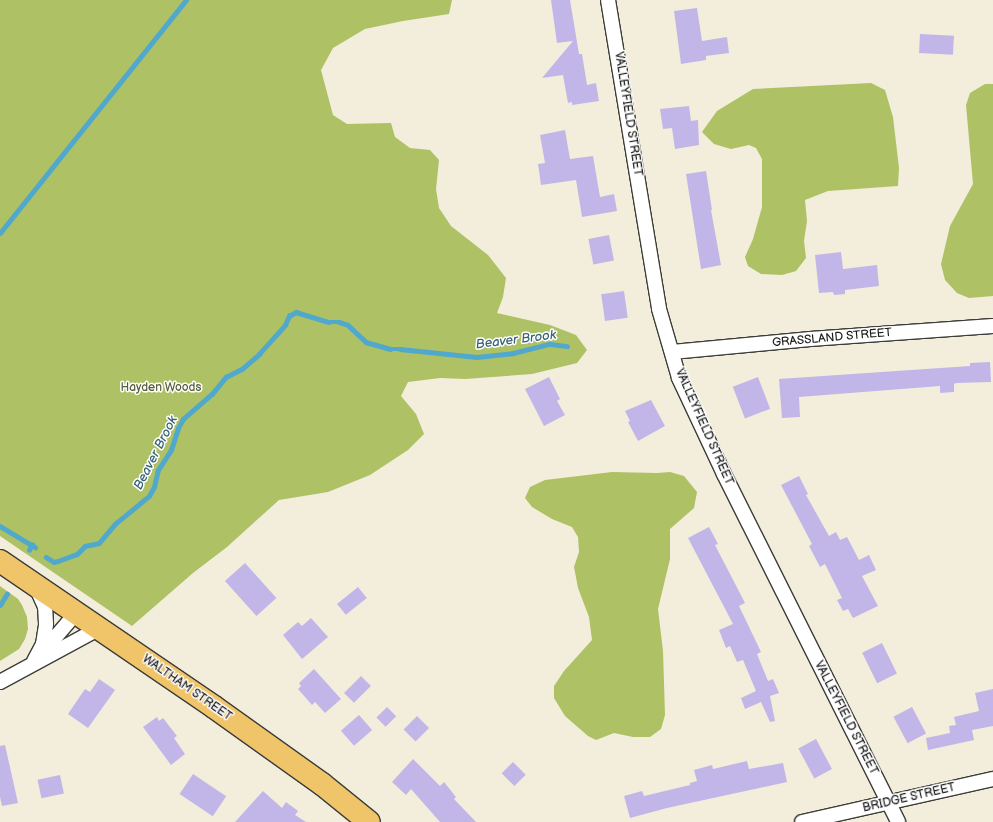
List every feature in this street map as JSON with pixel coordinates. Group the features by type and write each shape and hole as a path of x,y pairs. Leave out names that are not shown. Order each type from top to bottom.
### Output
{"main road":[{"name":"WALTHAM STREET","path":"0,561 77,612 322,784 369,822"}],"street":[{"name":"VALLEYFIELD STREET","path":"608,0 659,309 680,378 724,474 898,822"},
{"name":"GRASSLAND STREET","path":"672,352 810,339 993,326"},
{"path":"34,584 44,603 46,624 43,644 34,661"},
{"path":"23,670 34,661 77,612"},
{"path":"0,682 100,628"},
{"name":"BRIDGE STREET","path":"802,822 993,779"}],"green space":[{"name":"Hayden Woods","path":"0,0 452,0 449,14 365,29 333,48 321,70 333,115 347,124 391,123 395,137 410,148 430,150 439,160 436,189 439,208 451,226 488,255 506,278 503,297 497,313 550,325 576,335 587,350 577,363 532,374 465,379 440,378 408,382 401,396 416,414 424,434 408,450 370,475 328,492 279,500 227,547 193,573 132,626 0,536"},
{"path":"871,83 885,90 893,117 899,168 898,186 828,191 805,200 807,221 804,241 806,258 796,271 782,275 761,274 748,266 745,257 753,239 762,207 762,159 756,148 749,145 731,149 714,144 702,132 717,111 753,89"},
{"path":"985,84 993,84 993,296 969,298 957,293 945,280 941,264 950,226 973,184 966,105 970,93"},
{"path":"612,472 670,472 684,476 697,492 694,508 670,529 670,559 658,609 663,651 665,715 661,729 650,737 633,737 614,733 596,740 588,736 565,716 554,698 554,686 564,671 592,640 589,617 578,588 574,567 579,552 578,537 572,527 552,519 532,507 525,498 530,487 545,480"},
{"path":"0,586 18,599 22,605 27,617 28,629 25,639 19,649 0,661"}],"building":[{"path":"551,0 570,0 579,54 582,54 587,85 596,83 599,101 572,105 572,102 568,103 563,75 542,78 573,41 557,43"},
{"path":"697,8 702,41 727,37 729,53 706,56 706,60 681,64 674,11"},
{"path":"920,34 954,36 953,55 919,53"},
{"path":"689,106 691,121 698,120 699,145 675,149 672,128 663,129 660,109"},
{"path":"565,130 570,159 593,156 600,197 614,194 617,211 582,217 576,180 541,185 538,164 545,163 540,135"},
{"path":"706,171 711,210 721,265 701,269 686,174"},
{"path":"609,235 614,261 593,265 588,239"},
{"path":"841,252 843,269 877,265 879,286 845,290 845,294 834,295 833,292 819,293 815,255"},
{"path":"624,291 628,318 605,321 601,294"},
{"path":"990,362 991,382 956,383 954,384 954,392 940,393 940,386 799,397 800,417 782,418 779,379 970,366 970,363"},
{"path":"549,377 560,399 557,401 565,415 544,426 525,389"},
{"path":"758,377 770,409 745,418 733,387"},
{"path":"651,400 665,426 638,441 628,422 630,421 625,411"},
{"path":"799,476 808,494 806,495 829,536 836,532 840,540 847,537 859,560 869,555 876,570 862,576 878,606 853,618 848,609 843,611 837,600 842,598 825,564 820,567 809,546 812,544 781,485"},
{"path":"709,527 718,544 715,545 745,603 739,606 761,652 757,654 768,681 773,679 779,693 770,696 775,721 770,722 761,702 745,709 741,698 756,691 743,660 737,662 730,646 726,648 719,630 733,624 688,538"},
{"path":"245,563 276,598 256,616 225,581"},
{"path":"358,587 367,598 346,615 337,604"},
{"path":"311,618 328,637 302,659 283,635 298,622 302,626"},
{"path":"882,643 897,674 877,683 862,653"},
{"path":"314,669 341,699 325,713 315,702 312,705 298,689 301,686 299,683"},
{"path":"361,676 371,686 354,703 344,693"},
{"path":"99,679 115,690 88,728 68,714 85,689 90,692"},
{"path":"993,689 993,726 972,730 974,740 928,750 926,738 950,733 949,726 956,725 954,717 979,711 975,693"},
{"path":"387,707 396,716 386,727 376,718"},
{"path":"912,707 926,733 908,743 893,717"},
{"path":"359,715 372,730 354,746 341,731"},
{"path":"417,716 429,728 416,741 404,729"},
{"path":"157,717 159,721 163,718 177,736 174,738 185,754 171,765 143,727"},
{"path":"816,739 832,769 814,778 798,748"},
{"path":"5,745 18,803 2,806 0,797 0,746"},
{"path":"413,759 440,786 444,782 456,797 454,799 476,822 440,822 411,789 406,795 392,782"},
{"path":"747,761 749,769 783,763 787,782 667,808 630,818 624,796 642,791 644,796 690,785 690,783 697,781 694,770 712,765 713,769"},
{"path":"513,762 526,775 514,786 502,773"},
{"path":"193,774 226,796 213,816 180,794"},
{"path":"60,775 64,794 41,798 38,780"},
{"path":"263,791 282,808 286,802 298,811 295,815 306,822 235,822"}],"waterway":[{"path":"0,233 186,0"},
{"name":"Beaver Brook","path":"46,557 54,562 58,561 77,554 85,546 99,543 115,524 149,496 154,487 158,470 171,450 178,428 183,419 212,394 226,377 242,369 259,354 285,325 289,316 296,312 328,322 339,322 348,325 366,342 390,349 477,357 513,353 550,344 567,346"},
{"path":"0,526 32,545"},
{"name":"Beaver Brook","path":"29,550 32,545 35,547"},
{"name":"Beaver Brook","path":"0,605 7,594"}]}
